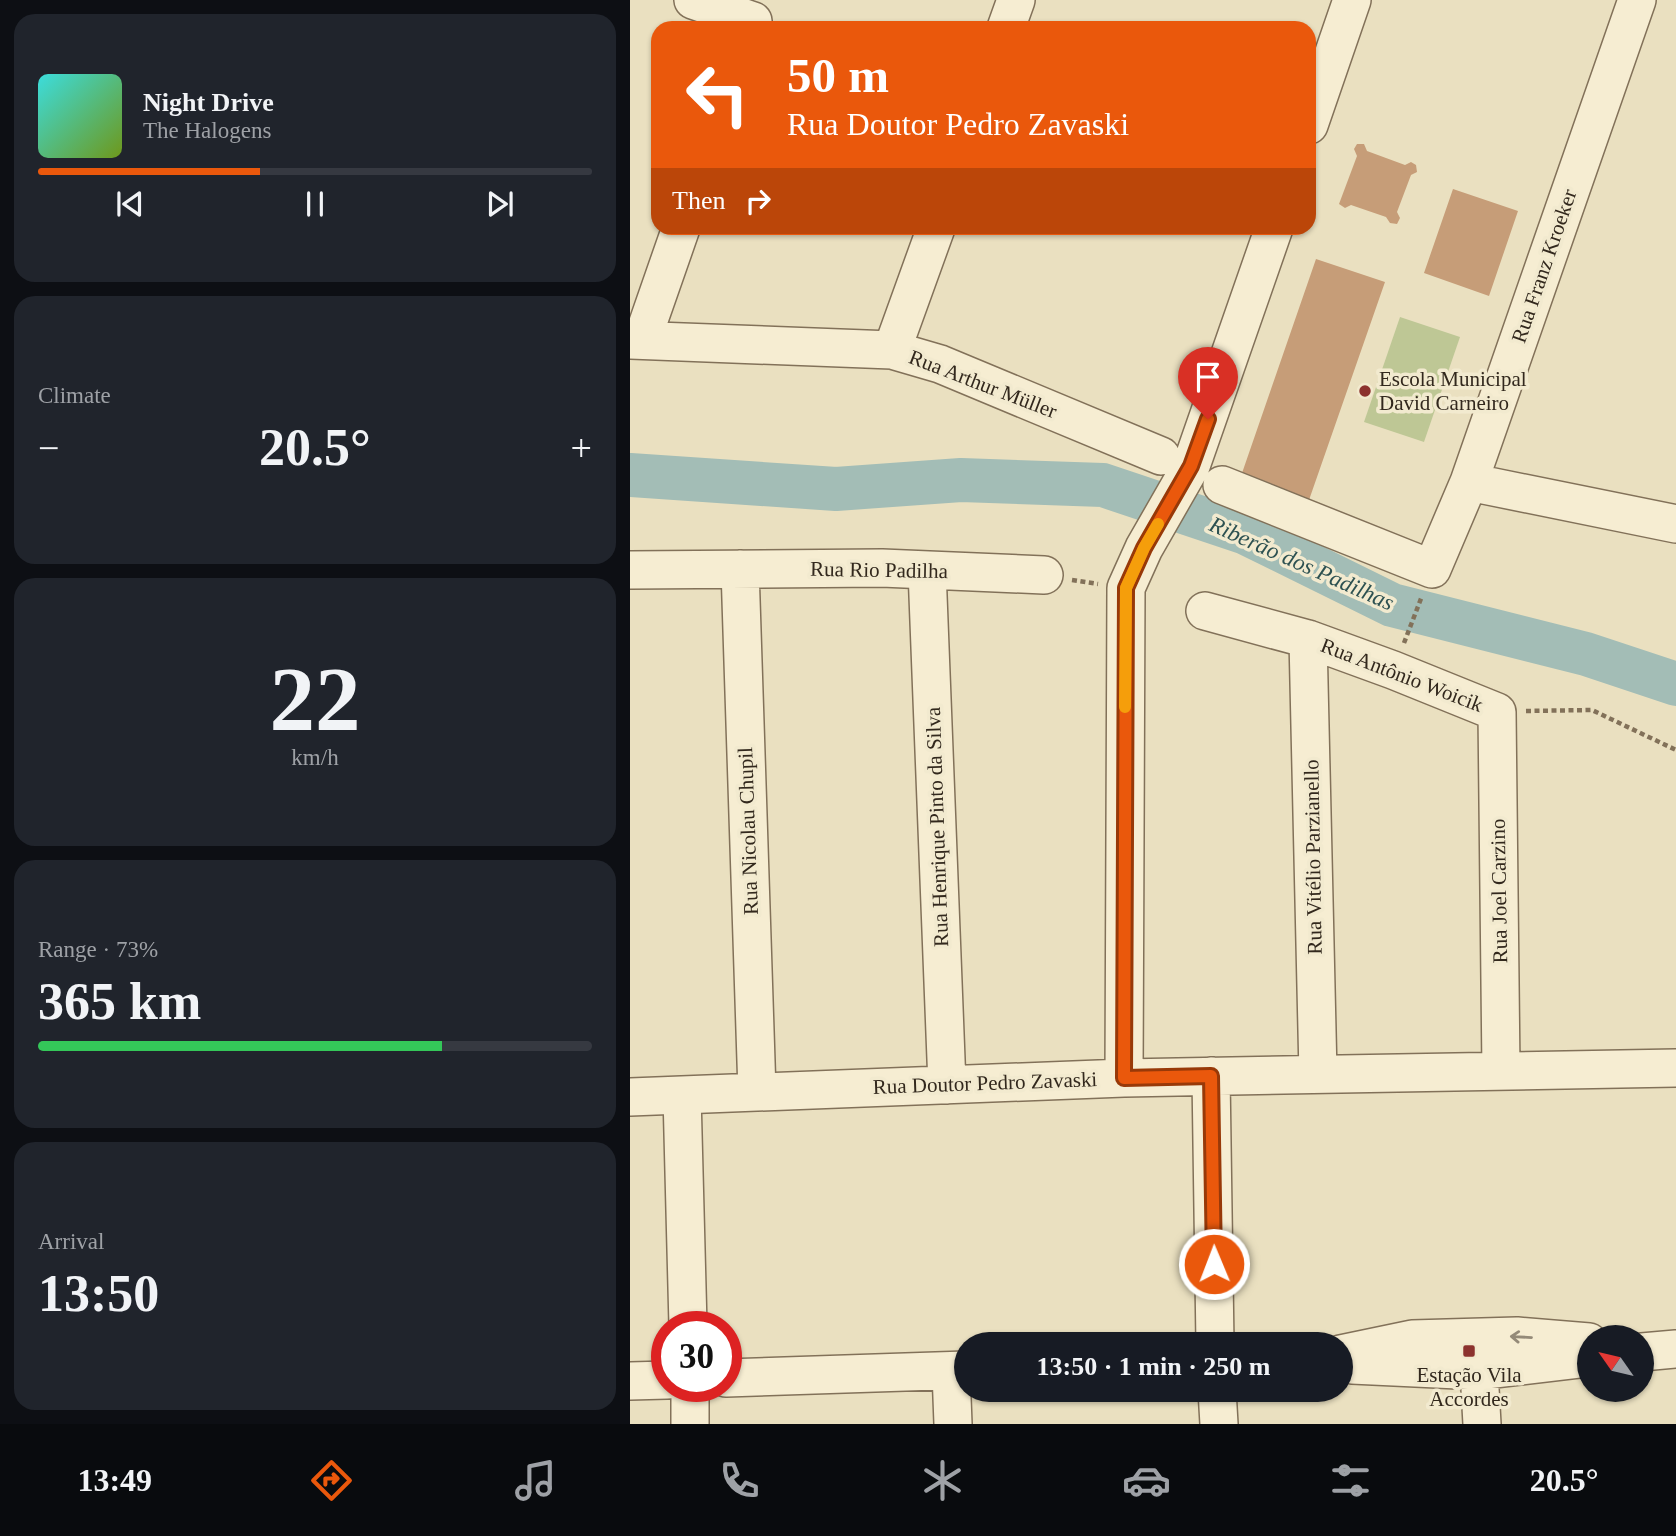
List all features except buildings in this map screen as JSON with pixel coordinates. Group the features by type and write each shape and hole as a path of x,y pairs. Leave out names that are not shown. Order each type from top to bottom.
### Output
{"street":[{"path":"693,0 754,16"},
{"path":"1008,21 1016,0"},
{"path":"1316,105 1352,0"},
{"name":"Rua Franz Kroeker","path":"1429,576 1469,482 1637,0"},
{"path":"636,340 678,235"},
{"path":"892,349 933,235"},
{"path":"1124,1078 1126,588 1179,466 1270,235"},
{"name":"Rua Arthur Müller","path":"636,340 892,349 940,364 1179,466"},
{"path":"1469,482 1676,524"},
{"path":"1222,485 1429,576"},
{"name":"Rua Nicolau Chupil","path":"740,569 757,1092"},
{"name":"Rua Rio Padilha","path":"630,570 927,570 1044,575"},
{"name":"Rua Henrique Pinto da Silva","path":"927,570 947,1085"},
{"name":"Rua Antônio Woicik","path":"1205,611 1308,639 1497,712"},
{"name":"Rua Vitélio Parzianello","path":"1308,639 1318,1074"},
{"name":"Rua Joel Carzino","path":"1497,712 1501,1071"},
{"name":"Rua Doutor Pedro Zavaski","path":"630,1097 1124,1078 1676,1068"},
{"path":"1211,1076 1215,1332"},
{"path":"682,1095 688,1311"},
{"path":"1353,1351 1412,1339 1517,1336 1577,1341"},
{"path":"1353,1366 1479,1371 1577,1359"},
{"path":"742,1378 954,1371"},
{"path":"1479,1371 1482,1424"},
{"path":"630,1381 651,1380"},
{"path":"690,1402 690,1424"},
{"path":"953,1424 955,1402"},
{"path":"1218,1402 1219,1424"}],"path":[{"path":"1044,575 1126,588"},
{"path":"1402,647 1429,576"},
{"name":"Rua Antônio Woicik","path":"1497,712 1591,710 1676,750"}],"green space":[{"path":"1400,317 1460,337 1424,442 1364,422"}],"waterway":[{"name":"Riberão dos Padilhas","path":"630,475 836,489 961,480 1103,485 1246,533 1392,605 1586,654 1676,684"}],"slow traffic":[{"path":"1125,707 1126,588 1158,524"}],"place":[{"name":"Escola Municipal David Carneiro","path":"1365,391"},
{"name":"Estação Vila Accordes","path":"1469,1351"}],"route":[{"path":"1208,419 1191,466 1144,548 1126,588 1124,1078 1211,1076 1214,1264"}]}
